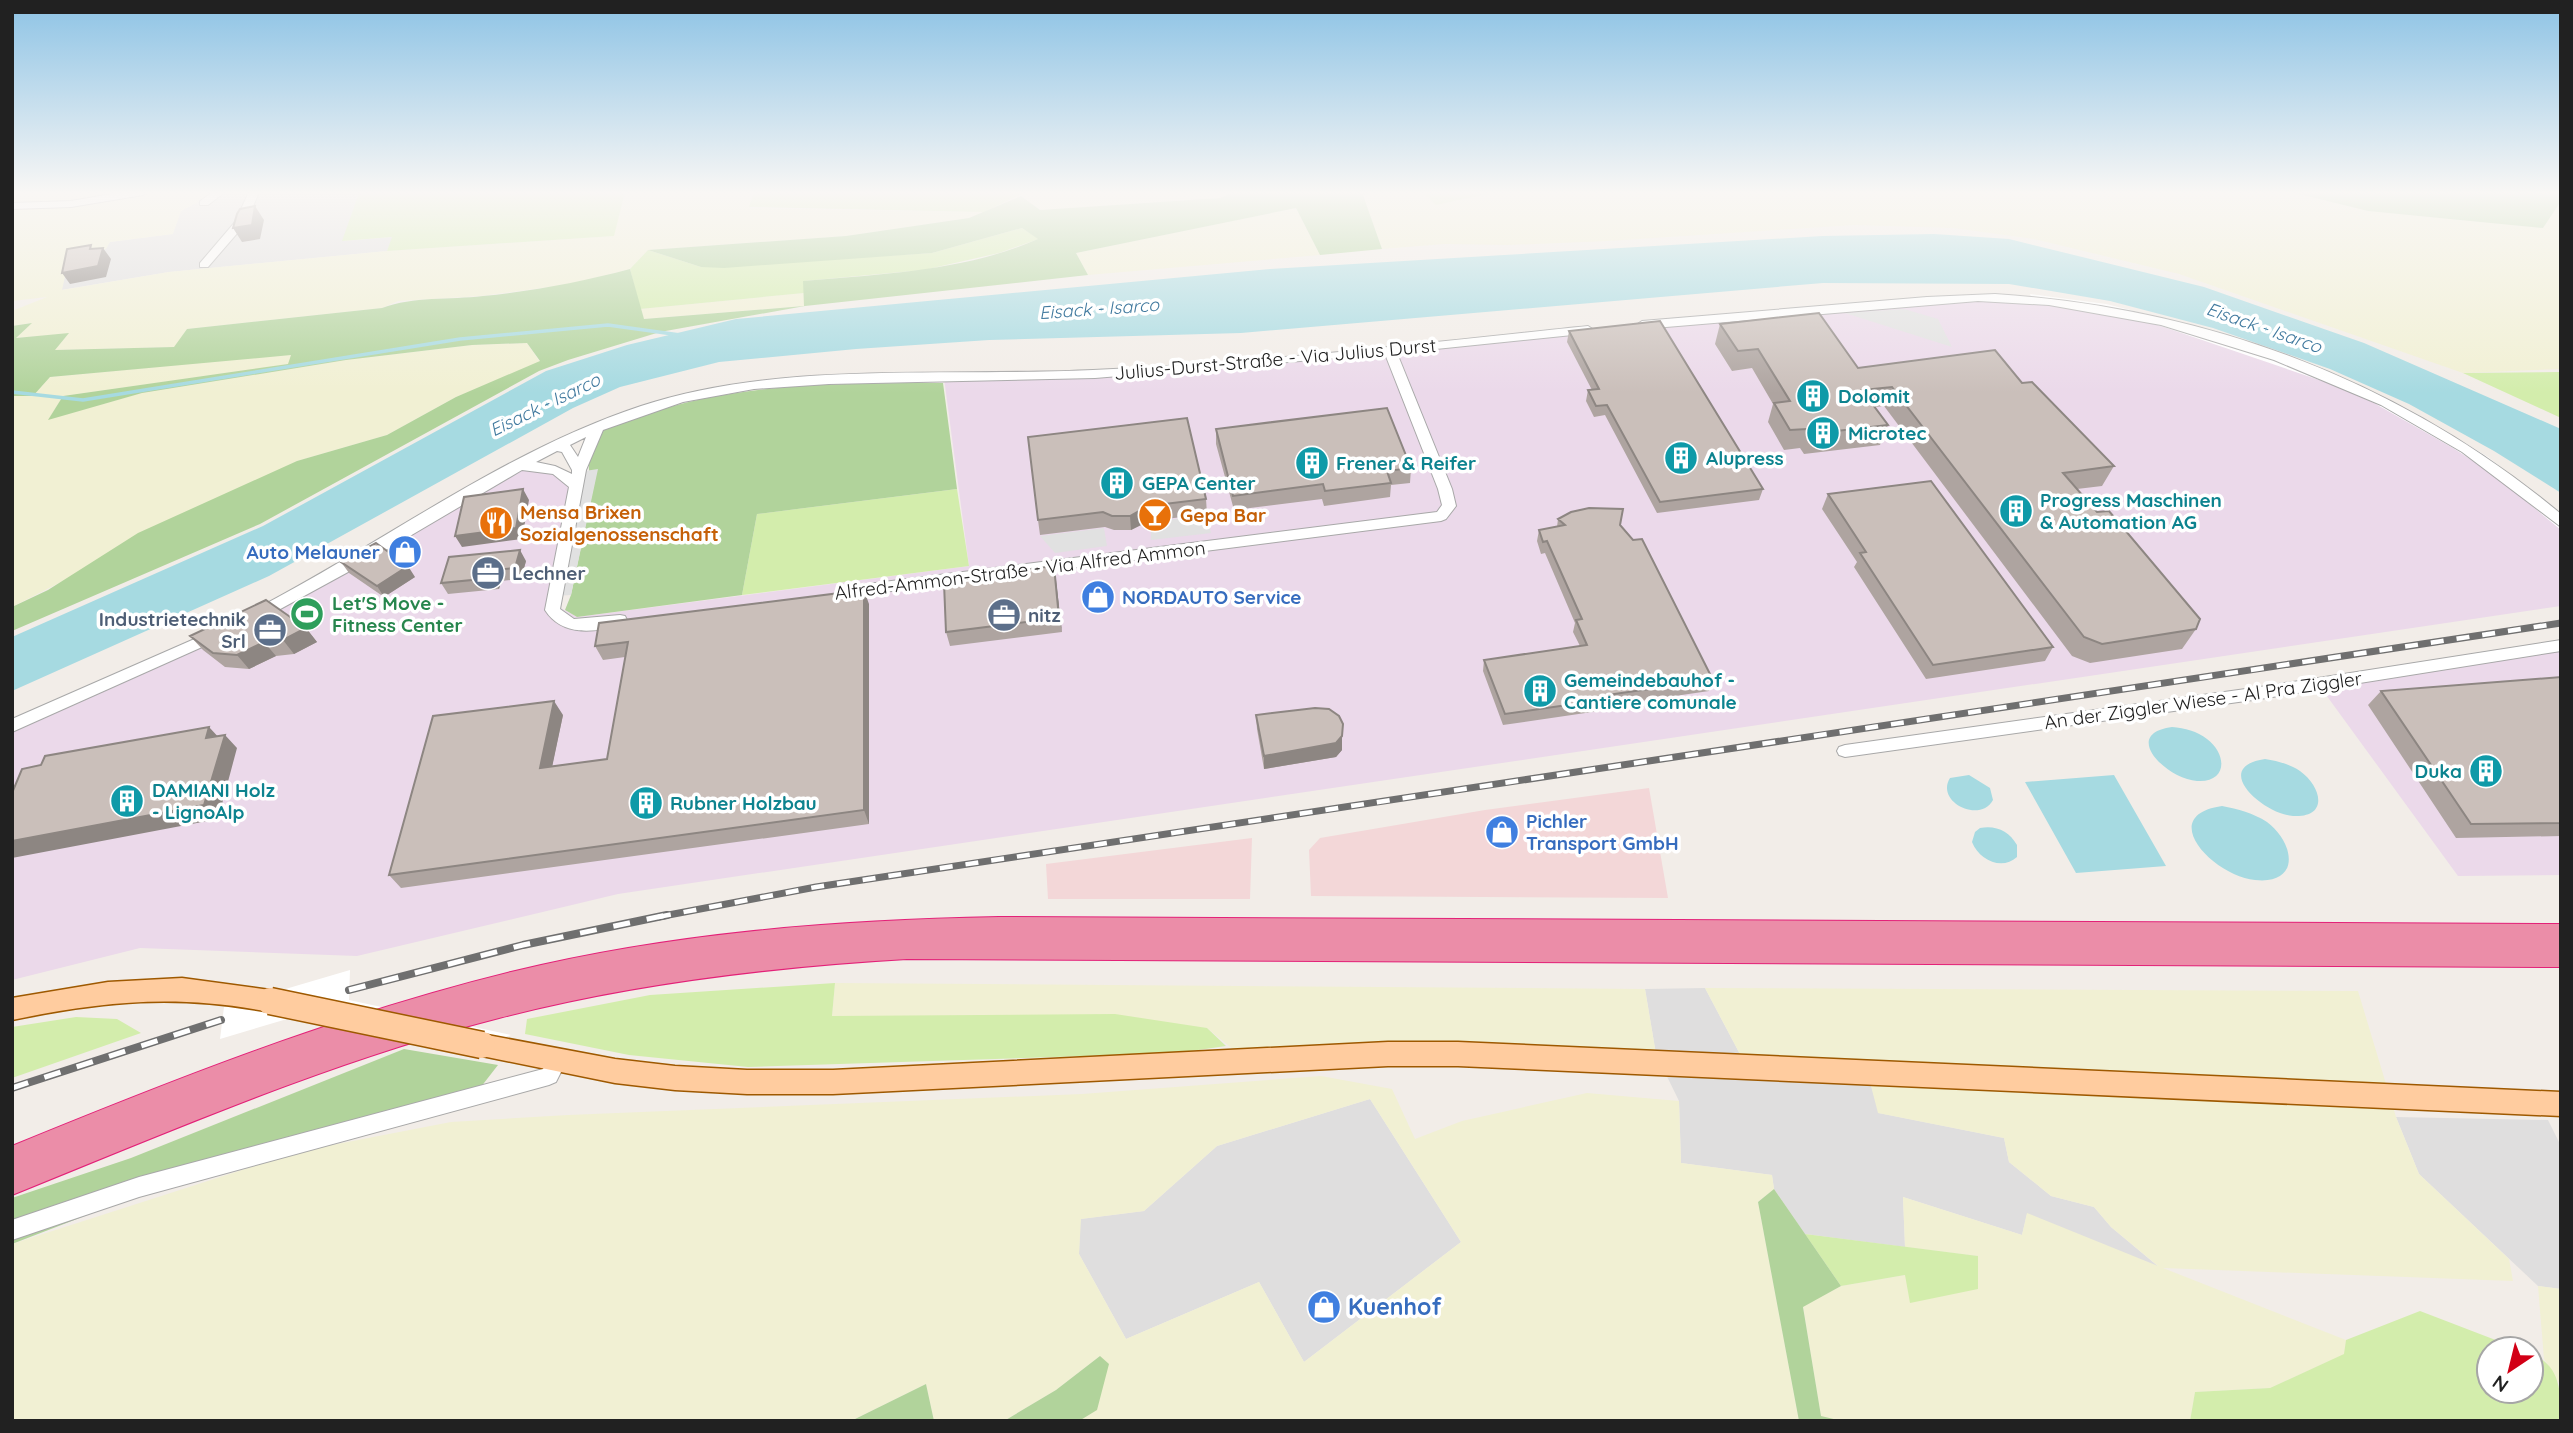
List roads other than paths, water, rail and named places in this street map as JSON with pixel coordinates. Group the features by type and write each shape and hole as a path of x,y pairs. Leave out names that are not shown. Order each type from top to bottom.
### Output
{"highway":[{"path":"12,1160 282,1053 439,1003 619,960 760,939 840,931 999,928 2561,934"},
{"path":"12,1181 251,1084 444,1021 550,994 629,978 759,958 841,951 945,948 2561,956"}],"main road":[{"path":"12,1009 100,993 205,990 615,1071 676,1078 759,1082 833,1082 1388,1054 2561,1104"}],"street":[{"path":"204,265 210,259"},
{"path":"1622,327 1949,299 2032,300 2105,309 2150,319 2261,353 2404,412 2491,466 2561,522"},
{"name":"Julius-Durst-Straße - Via Julius Durst","path":"12,726 236,624 315,584 517,464 597,428 692,396 811,380 1009,377 1170,370 1595,329"},
{"name":"Alfred-Ammon-Straße - Via Alfred Ammon","path":"830,594 1441,516 1449,506 1445,489 1390,349"},
{"path":"597,428 574,477 552,610 559,621 573,626 641,618"},
{"path":"554,447 566,448 574,477"},
{"path":"517,464 541,466 574,477"},
{"name":"An der Ziggler Wiese - Al Pra Ziggler","path":"1845,751 2260,693 2561,645"},
{"path":"12,1230 139,1187 549,1076 558,1060"}],"water":[{"name":"Eisack - Isarco","path":"1439,259 2090,259 2204,287 2364,343 2561,429 2561,493 2494,451 2409,404 2330,369 2213,328 2110,301 2009,284 1823,283 1241,333 989,340 856,349 719,362 620,387 573,408 269,576 12,691 12,637 263,526 546,371 627,345 736,319 1270,269"},
{"path":"2172,727 2195,732 2214,745 2219,753 2221,767 2214,778 2197,781 2185,778 2173,773 2154,756 2149,747 2150,738 2157,731"},
{"path":"2265,759 2292,766 2307,778 2317,793 2317,807 2312,812 2293,816 2281,813 2256,799 2247,790 2242,780 2242,771 2249,764"},
{"path":"1969,775 1990,788 1993,800 1987,807 1970,810 1954,802 1949,795 1947,787 1950,778"},
{"path":"2114,775 2166,866 2076,873 2025,782"},
{"path":"2222,806 2256,816 2276,831 2288,851 2289,861 2280,876 2270,880 2255,880 2240,876 2224,869 2198,846 2192,833 2193,821 2202,812"},
{"path":"1980,828 1997,828 2006,833 2017,845 2017,857 2005,863 1992,862 1985,858 1972,842 1975,832"}],"waterway":[{"path":"12,392 83,400 460,339 608,325 680,335"}],"railway":[{"path":"658,917 816,887 2561,623"},
{"path":"349,990 523,945 667,915"},
{"path":"12,1088 221,1020"}],"place":[{"name":"Dolomit","path":"1813,396"},
{"name":"Microtec","path":"1823,433"},
{"name":"Alupress","path":"1681,458"},
{"name":"Frener & Reifer","path":"1312,463"},
{"name":"GEPA Center","path":"1117,483"},
{"name":"Progress Maschinen & Automation AG","path":"2016,511"},
{"name":"Gepa Bar","path":"1155,515"},
{"name":"Mensa Brixen Sozialgenossenschaft","path":"496,523"},
{"name":"Auto Melauner","path":"405,552"},
{"name":"Lechner","path":"488,573"},
{"name":"NORDAUTO Service","path":"1098,597"},
{"name":"Let'S Move - Fitness Center","path":"307,614"},
{"name":"nitz","path":"1004,615"},
{"name":"Industrietechnik Srl","path":"270,630"},
{"name":"Gemeindebauhof - Cantiere comunale","path":"1540,691"},
{"name":"Duka","path":"2486,771"},
{"name":"DAMIANI Holz - LignoAlp","path":"127,801"},
{"name":"Rubner Holzbau","path":"646,803"},
{"name":"Pichler Transport GmbH","path":"1502,832"},
{"name":"Kuenhof","path":"1324,1307"}]}
